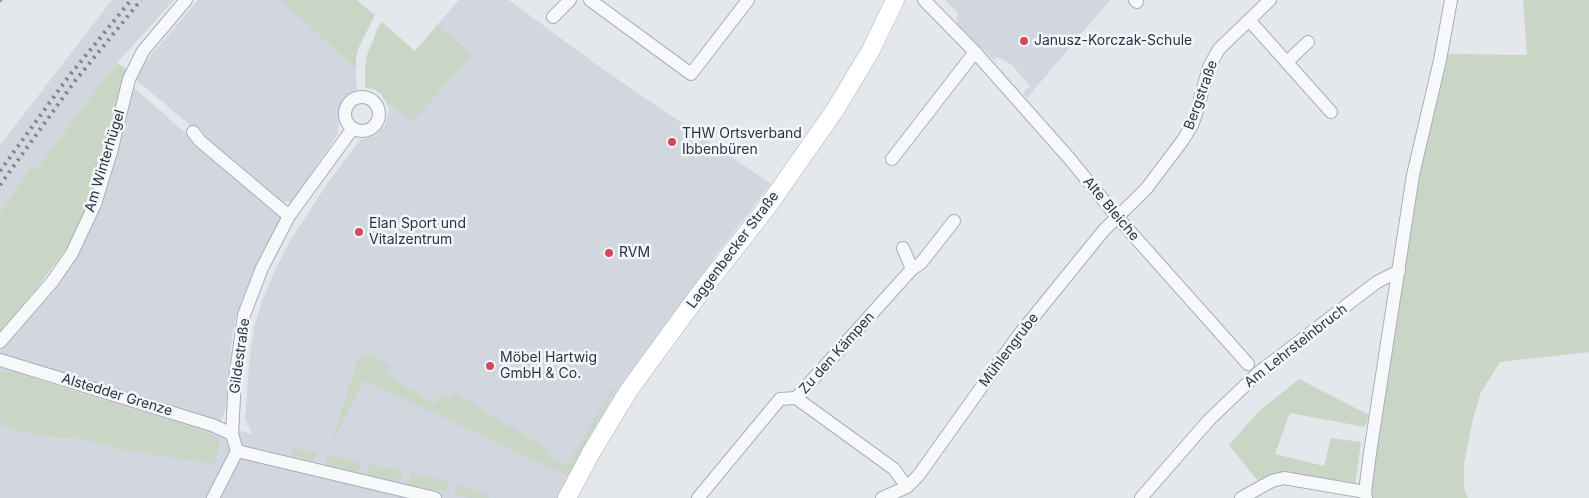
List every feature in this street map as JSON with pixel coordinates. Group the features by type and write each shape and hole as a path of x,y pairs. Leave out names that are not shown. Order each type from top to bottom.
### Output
{"street":[{"name":"Am Winterhügel","path":"0,342 52,282 72,253 95,204 130,79 143,51 186,0"},
{"path":"553,17 570,0"},
{"path":"590,0 691,74 748,0"},
{"name":"Laggenbecker Straße","path":"566,498 629,390 691,305 768,206 832,115 871,50 895,0"},
{"name":"Alte Bleiche","path":"924,0 975,52 1069,158 1118,218 1248,364"},
{"name":"Bergstraße","path":"1118,218 1146,189 1183,140 1196,114 1208,67 1219,49 1270,0"},
{"path":"1240,498 1272,481 1284,478 1366,495 1414,175 1440,60 1451,0"},
{"path":"1249,20 1331,112"},
{"path":"1287,62 1308,42"},
{"path":"892,159 975,52"},
{"name":"Gildestraße","path":"237,451 232,434 235,379 244,315 262,268 289,216 353,128"},
{"path":"193,132 200,141 289,216"},
{"name":"Mühlengrube","path":"882,498 907,487 927,464 1018,336 1098,238 1118,218"},
{"name":"Zu den Kämpen","path":"698,498 780,399 796,398 912,269 921,263 954,221"},
{"path":"903,248 912,269"},
{"name":"Am Lehrsteinbruch","path":"1141,498 1209,420 1258,373 1377,282 1399,271"},
{"name":"Alstedder Grenze","path":"0,360 212,425 232,434"},
{"path":"796,398 894,469 907,487"},
{"path":"213,498 237,451 435,498"}],"shaded area":[{"path":"112,0 174,0 117,63 37,168 31,168 0,213 0,145"},
{"path":"198,0 281,0 356,70 357,90 347,95 341,105 338,134 292,202 284,202 276,197 135,79 139,69"},
{"path":"459,0 509,0 597,65 771,184 720,250 630,374 561,498 0,498 0,424 14,431 64,439 76,437 118,449 106,401 43,380 0,371 0,344 74,263 106,183 134,88 282,217 236,317 232,336 226,407 220,425 252,434 245,419 254,327 262,301 276,268 290,241 327,184 360,140 376,135 385,125 389,111 387,104 413,121 472,53 437,25"},
{"name":"Janusz-Korczak-Schule","path":"945,0 1110,0 1027,98 1023,93 1030,86 1012,65 997,57 994,60 957,25 958,13"}],"green space":[{"path":"281,0 357,0 375,15 358,49 356,70"},
{"path":"1523,0 1589,0 1589,352 1500,362 1481,392 1473,419 1464,463 1464,488 1468,498 1373,498 1371,483 1418,175 1448,54 1527,55"},
{"path":"382,22 415,51 437,25 473,54 413,121 387,104 381,94 374,89 365,88 367,55"},
{"path":"117,63 129,70 97,185 68,246 37,288 0,332 0,213 31,167 37,168"},
{"path":"372,355 392,368 387,376 435,404 442,394 449,399 453,392 551,451 548,456 567,466 610,392 608,390 611,388 614,390 568,476 364,380 330,448 357,363 361,356"},
{"path":"0,371 17,373 209,433 218,439 219,448 217,456 213,464 118,449 76,437 64,439 14,431 0,424"},
{"path":"1299,379 1369,415 1365,427 1290,413 1275,454 1324,466 1331,438 1361,442 1355,486 1284,474 1257,480 1229,445 1258,412"},
{"path":"292,448 317,452 316,458 311,460 292,454"},
{"path":"328,455 361,462 359,473 327,465"},
{"path":"369,464 402,471 400,482 367,475"},
{"path":"411,472 449,482 446,492 408,484"},
{"path":"457,484 489,495 488,498 471,498 455,494"}],"railway":[{"path":"0,171 69,76 131,0"},
{"path":"0,185 75,81 141,0"}],"place":[{"name":"Janusz-Korczak-Schule","path":"1024,41"},
{"name":"THW Ortsverband Ibbenbüren","path":"672,142"},
{"name":"Elan Sport und Vitalzentrum","path":"359,232"},
{"name":"RVM","path":"609,253"},
{"name":"Möbel Hartwig GmbH & Co.","path":"490,366"}]}
